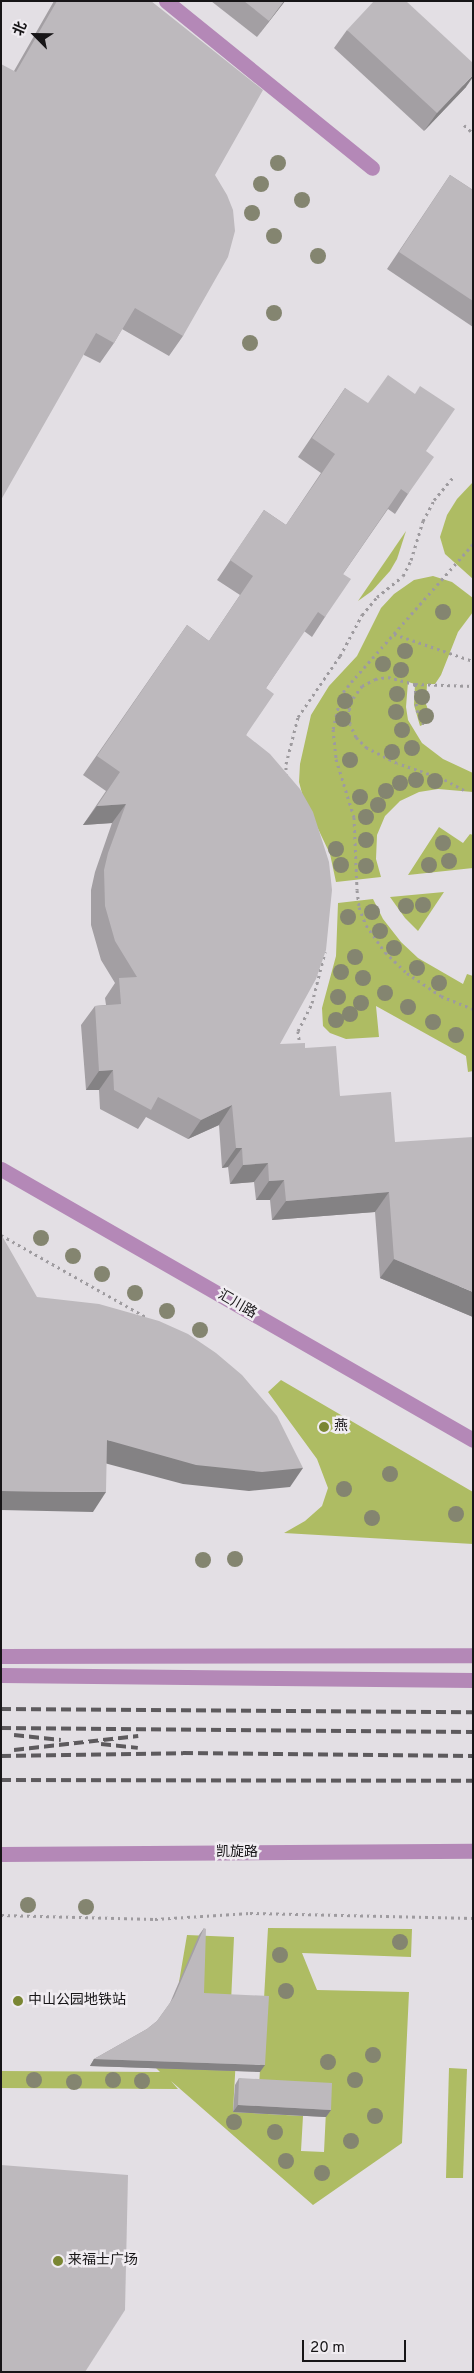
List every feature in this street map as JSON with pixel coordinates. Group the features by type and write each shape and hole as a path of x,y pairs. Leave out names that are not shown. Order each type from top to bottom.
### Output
{"street":[{"path":"166,1 372,168"},
{"name":"汇川路","path":"1,1168 473,1440"},
{"path":"1,1656 473,1655"},
{"path":"1,1675 473,1680"},
{"name":"凯旋路","path":"1,1854 473,1851"}],"path":[{"path":"464,125 473,133"},
{"path":"286,782 286,764 298,717 340,656 362,615 377,597 402,576 411,560 423,521 434,500 454,476"},
{"path":"473,544 341,695 333,729 336,759 354,817 358,900 366,925 391,958 407,973 442,996 473,1009"},
{"path":"394,634 473,661"},
{"path":"464,790 441,778 380,756 366,748 356,737 350,724 349,710 353,698 362,686 375,679 388,677 415,684 473,686"},
{"path":"415,684 417,710 424,725"},
{"path":"300,1054 298,1031 312,1003 322,972 326,948"},
{"path":"1,1235 153,1321"},
{"path":"1,1915 155,1919 250,1913 473,1918"}],"green space":[{"path":"473,482 473,579 445,554 440,537 447,515 457,499"},
{"path":"406,531 397,559 390,571 372,591 358,601"},
{"path":"433,576 452,582 473,598 473,612 458,632 441,675 435,684 427,684 426,704 432,721 420,726 414,705 415,684 408,682 406,707 408,720 422,743 443,759 473,773 473,792 438,789 419,792 400,801 385,816 377,835 376,859 381,877 336,882 330,854 303,797 299,782 300,764 311,715 329,686 357,656 381,608 394,594 414,580"},
{"path":"439,827 463,843 470,834 473,835 473,868 408,875"},
{"path":"444,892 418,931 405,918 390,897"},
{"path":"373,899 383,919 401,942 418,958 463,984 467,974 473,976 473,1071 468,1072 466,1056 376,1006 379,1037 346,1039 330,1033 323,1026 322,1008 336,956 338,903"},
{"path":"281,1380 473,1492 473,1544 284,1533 305,1521 322,1506 328,1488 317,1459 268,1392"},
{"path":"268,1928 412,1929 411,1957 302,1953 317,1990 409,1992 402,2143 313,2205 171,2081 178,2089 1,2088 1,2071 160,2072 156,2068 199,1982 179,1982 187,1935 234,1937 231,2002 239,2002 233,2112 303,2116 301,2151 324,2152 327,2090 259,2087"},
{"path":"449,2068 467,2069 463,2178 446,2178"}],"building":[{"path":"57,1 151,1 263,90 215,175 227,195 233,210 235,231 228,257 183,336 135,308 114,343 96,333 1,500 1,64 16,72"},
{"path":"244,1 284,1 269,21"},
{"path":"374,1 406,1 473,63 473,75 437,113 347,30"},
{"path":"450,175 473,190 473,301 399,252"},
{"path":"388,375 415,394 420,386 455,409 426,451 434,457 408,494 401,489 343,574 351,579 325,617 318,612 266,688 274,694 246,735 270,754 300,789 313,812 329,862 332,890 326,950 316,979 280,1044 305,1043 305,1048 336,1046 340,1096 391,1092 395,1142 473,1137 473,1292 394,1259 389,1192 286,1201 284,1180 269,1181 268,1163 243,1165 242,1148 236,1148 232,1105 201,1120 158,1097 151,1110 114,1090 113,1070 99,1071 95,1006 121,1004 119,978 137,977 115,941 105,906 104,870 108,853 126,804 97,806 120,772 97,756 187,625 209,641 253,576 230,560 264,510 286,525 335,454 312,438 345,388 368,403"},
{"path":"1,1234 37,1297 99,1304 159,1321 188,1334 216,1353 242,1375 277,1416 303,1468 262,1472 196,1465 107,1440 106,1492 1,1491"},
{"path":"204,1928 206,1929 204,1993 269,1996 265,2065 94,2059 147,2029 157,2021 174,1997"},
{"path":"239,2078 332,2083 331,2110 238,2105"},
{"name":"来福士广场","path":"1,2165 128,2175 125,2310 85,2372 1,2372"}],"railway":[{"path":"1,1709 473,1712"},
{"path":"1,1728 473,1732"},
{"path":"14,1735 61,1740"},
{"path":"14,1750 138,1736"},
{"path":"101,1744 138,1748"},
{"path":"1,1756 183,1753 473,1756"},
{"path":"1,1780 473,1781"}],"place":[{"name":"燕","path":"324,1427"},
{"name":"中山公园地铁站","path":"18,2001"},
{"name":"来福士广场","path":"58,2261"}]}
